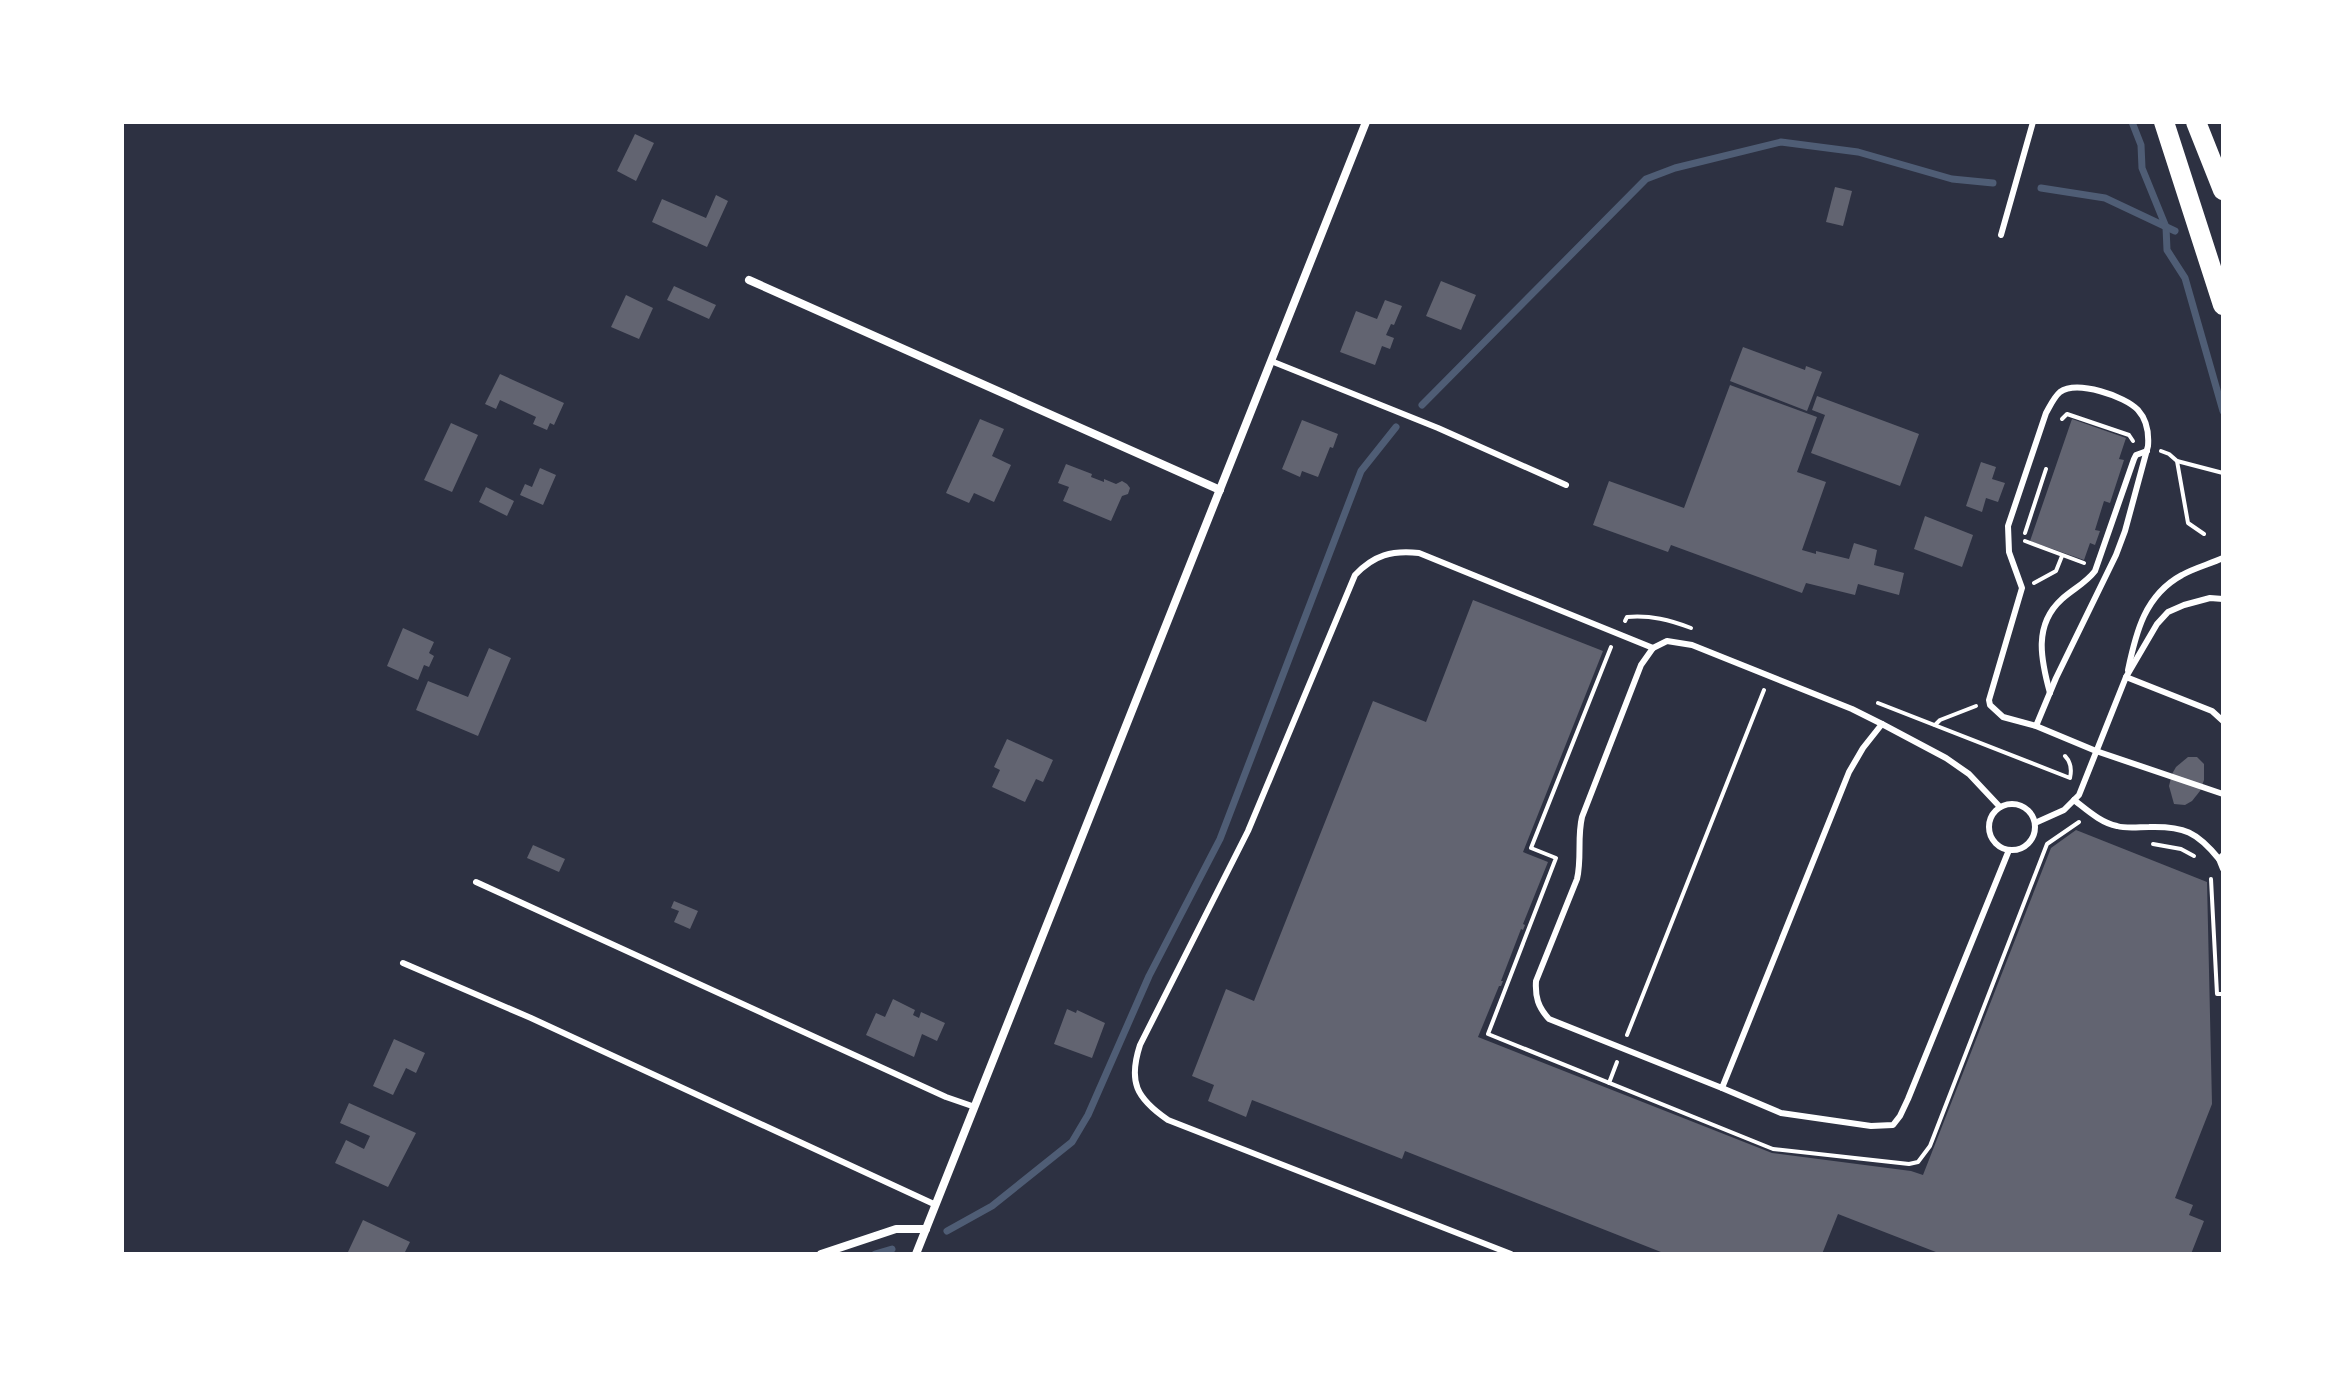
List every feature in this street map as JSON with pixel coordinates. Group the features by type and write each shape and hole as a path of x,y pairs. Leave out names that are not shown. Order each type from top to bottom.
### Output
{"main road":[{"path":"2164,122 2223,305"},
{"path":"2196,122 2223,190"}],"street":[{"path":"916,1254 1366,122"},
{"path":"749,280 1220,490"},
{"path":"821,1254 896,1229 926,1229"}],"lane":[{"path":"2001,235 2033,122"},
{"path":"1271,361 1438,428 1566,485"},
{"path":"2036,726 2116,555 2129,519 2149,434 2145,420 2128,402 2079,387 2060,392 2046,413 2008,526 2009,552 2022,588 1990,705 2003,717 2036,726 2096,751 2223,794"},
{"path":"2050,693 2041,646 2047,617 2056,605 2095,571 2134,459 2147,449"},
{"path":"1511,1254 1168,1120 1144,1100 1134,1079 1134,1063 1140,1045 1248,831 1355,575 1366,564 1383,554 1401,551 1419,553 1653,648"},
{"path":"2035,823 2064,810 2079,795 2126,677 2141,619 2157,595 2182,574 2223,558"},
{"path":"2126,677 2157,624 2168,612 2210,598 2223,599"},
{"path":"2000,807 1969,774 1946,758 1852,709 1692,645 1667,641 1653,648 1641,665 1582,817 1578,833 1581,865 1536,981 1535,995 1549,1019 1781,1113 1871,1126 1893,1125 1908,1099 2009,850"},
{"path":"2126,677 2212,711 2223,721"},
{"path":"1722,1088 1849,772 1882,724"},
{"path":"2074,800 2100,819 2116,826 2179,828 2194,833 2221,857 2223,869"},
{"path":"2007,804 2023,806 2035,823 2031,840 2019,849 1997,846 1989,833 1990,818 2007,804"},
{"path":"476,882 946,1097 975,1107"},
{"path":"403,963 546,1024 936,1205"}],"path":[{"path":"2057,432 2062,417 2067,414 2129,435 2134,443 2169,454 2177,461 2223,473"},
{"path":"2177,461 2188,523 2204,534"},
{"path":"2048,462 2025,542 2090,565"},
{"path":"2022,588 2056,571 2062,556"},
{"path":"1609,1083 1770,676"},
{"path":"1935,725 1940,720 1977,706 1990,705"},
{"path":"2076,826 2087,830"},
{"path":"2152,844 2181,849 2202,865"},
{"path":"2209,874 2213,887 2217,994 2223,994"}],"building":[{"path":"635,134 654,143 636,181 617,171"},
{"path":"1835,187 1852,191 1843,226 1826,222"},
{"path":"716,195 728,201 707,247 652,222 662,199 706,218"},
{"path":"1441,281 1476,295 1461,330 1426,316"},
{"path":"674,286 716,305 709,319 667,300"},
{"path":"626,295 653,308 639,339 611,327"},
{"path":"1385,300 1402,306 1386,335 1394,338 1390,349 1382,346 1375,365 1340,352 1356,311 1377,319"},
{"path":"1743,347 1805,370 1806,366 1822,372 1807,411 1730,381"},
{"path":"500,374 564,403 554,425 550,423 547,430 533,424 536,417 500,400 496,409 485,404"},
{"path":"1730,385 1817,417 1797,472 1826,482 1802,550 1849,559 1854,543 1877,550 1874,565 1904,573 1899,595 1858,584 1855,595 1806,583 1802,593 1671,545 1668,552 1593,525 1609,481 1684,508"},
{"path":"1817,396 1919,434 1900,486 1811,453 1825,415 1812,410"},
{"path":"980,419 1004,429 992,456 1011,465 994,502 974,493 969,503 946,493"},
{"path":"2072,419 2126,438 2119,459 2124,460 2110,503 2104,501 2095,530 2100,531 2095,545 2090,543 2084,560 2030,541"},
{"path":"1302,420 1338,434 1318,477 1302,471 1300,477 1282,469"},
{"path":"451,423 478,435 452,492 424,480"},
{"path":"1981,462 1996,467 1992,479 2005,483 1998,502 1986,498 1982,512 1966,506"},
{"path":"1066,464 1104,482 1104,479 1127,484 1130,488 1128,494 1122,496 1111,521 1063,501 1069,487 1058,483"},
{"path":"540,468 556,475 543,505 520,495 525,484 532,487"},
{"path":"486,487 514,501 507,516 479,502"},
{"path":"1925,516 1973,535 1962,567 1914,549"},
{"path":"1473,600 1603,651 1523,852 1548,862 1501,986 1478,1037 1772,1153 1923,1175 2051,848 2076,830 2207,882 2212,1104 2175,1198 2193,1205 2189,1215 2204,1221 2191,1254 1941,1254 1838,1214 1822,1254 1666,1254 1405,1151 1402,1159 1252,1100 1246,1117 1208,1101 1214,1085 1192,1076 1226,989 1254,1001 1373,701 1426,722"},
{"path":"403,628 434,642 429,653 434,656 429,667 424,665 418,680 387,666"},
{"path":"489,648 511,658 478,736 416,710 428,681 468,697"},
{"path":"1007,739 1053,760 1043,782 1036,779 1025,802 992,787 1000,770 994,767"},
{"path":"2188,757 2197,757 2204,764 2204,780 2192,801 2185,805 2174,804 2169,786 2172,774"},
{"path":"533,845 565,859 559,872 527,858"},
{"path":"674,901 698,911 690,929 674,922 679,911 671,908"},
{"path":"893,999 915,1010 913,1015 919,1018 921,1012 945,1023 937,1041 922,1034 914,1057 866,1035 876,1013 885,1017"},
{"path":"1067,1009 1076,1013 1077,1010 1105,1023 1092,1058 1054,1044"},
{"path":"394,1039 425,1053 416,1073 406,1068 393,1095 373,1086"},
{"path":"349,1103 416,1133 388,1187 335,1163 346,1140 364,1149 370,1136 340,1123"},
{"path":"363,1220 410,1242 404,1254 347,1254"}],"waterway":[{"path":"2132,122 2141,145 2142,168 2166,227 2167,250 2185,278 2223,411"},
{"path":"1422,405 1646,179 1675,168 1781,142 1858,152 1952,179 1993,183"},
{"path":"2041,188 2105,198 2175,231"},
{"path":"947,1231 992,1206 1072,1142 1088,1115 1149,976 1220,839 1361,471 1396,427"},
{"path":"875,1254 892,1249"}]}
